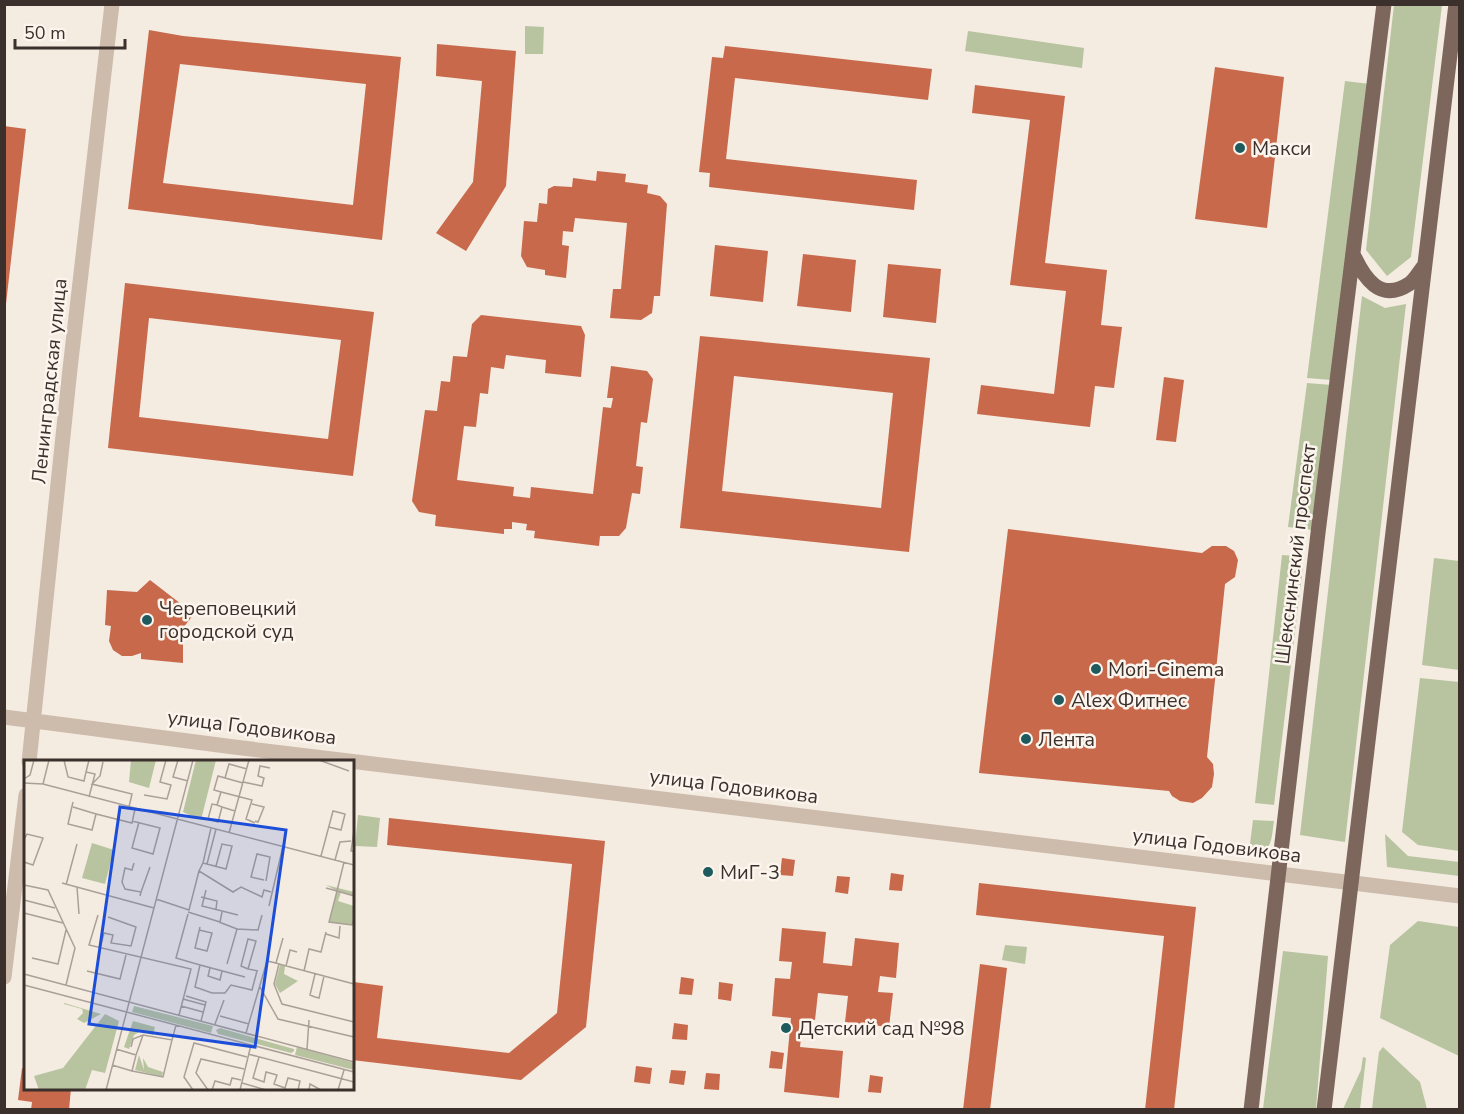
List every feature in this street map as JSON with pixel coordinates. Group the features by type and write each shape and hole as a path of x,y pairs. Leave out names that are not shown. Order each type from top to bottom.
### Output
{"main road":[{"name":"Шекснинский проспект","path":"1251,1110 1384,4"},
{"path":"1324,1110 1456,4"},
{"path":"1353,254 1362,274 1377,288 1392,291 1410,283 1425,265"}],"street":[{"name":"Ленинградская улица","path":"29,760 112,4"},
{"name":"улица Годовикова","path":"4,717 342,760"},
{"name":"улица Годовикова","path":"354,761 1460,896"},
{"path":"4,977 24,812"}],"green space":[{"path":"1394,5 1442,5 1411,257 1387,276 1366,250"},
{"path":"525,26 544,27 543,54 525,54"},
{"path":"968,31 1084,48 1082,68 965,51"},
{"path":"1345,81 1370,84 1332,380 1307,378"},
{"path":"1362,296 1385,308 1406,304 1345,842 1300,835"},
{"path":"1307,383 1332,385 1313,530 1288,527"},
{"path":"1282,555 1296,556 1303,566 1274,805 1255,803"},
{"path":"1434,558 1459,561 1459,670 1422,665"},
{"path":"1420,678 1459,682 1459,851 1418,845 1402,832"},
{"path":"358,815 380,818 377,847 355,846"},
{"path":"1253,820 1274,821 1271,840 1267,848 1249,852"},
{"path":"1385,834 1408,856 1459,862 1459,876 1387,867"},
{"path":"1418,921 1459,927 1459,1056 1380,1018 1390,945"},
{"path":"1005,945 1027,947 1025,964 1002,960"},
{"path":"1283,951 1328,956 1316,1109 1263,1109"},
{"path":"1383,1047 1420,1082 1427,1109 1372,1109 1379,1052"},
{"path":"1363,1057 1366,1058 1360,1109 1343,1109 1361,1070"}],"building":[{"path":"149,30 183,36 401,57 382,240 128,209","holes":["180,64 366,84 353,205 163,183"]},
{"path":"437,44 516,51 506,186 466,251 436,233 473,182 482,81 436,76"},
{"path":"725,46 932,69 928,100 735,78 726,159 917,180 914,210 709,187 710,173 699,172 712,57 723,58"},
{"path":"1215,67 1284,77 1267,228 1195,219"},
{"path":"975,85 1065,96 1045,263 1107,270 1101,325 1122,327 1114,388 1095,386 1090,427 977,414 981,385 1054,394 1066,291 1010,285 1030,120 972,113"},
{"path":"4,126 26,129 6,304 4,304"},
{"path":"597,171 626,174 625,182 648,185 647,193 660,196 667,204 660,296 654,296 652,313 641,320 610,318 613,289 621,289 627,223 575,218 573,232 563,231 562,245 569,246 566,278 545,275 545,270 527,267 521,256 524,221 537,222 539,203 547,204 548,189 554,186 572,187 573,178 596,181"},
{"path":"715,245 768,251 763,302 710,296"},
{"path":"803,254 856,260 851,312 797,306"},
{"path":"888,264 941,269 936,323 883,317"},
{"path":"125,283 374,312 353,476 108,448","holes":["149,318 341,340 328,439 139,417"]},
{"path":"481,315 581,326 585,335 581,377 545,373 546,360 506,355 504,369 491,367 488,394 480,393 476,427 464,426 457,480 514,487 513,496 530,498 531,487 593,494 603,407 611,408 613,398 607,398 611,366 647,371 653,379 647,423 641,422 636,466 643,467 640,494 632,493 626,528 619,536 600,536 599,546 534,538 535,531 526,530 527,524 512,522 512,529 504,529 504,534 435,526 436,515 419,512 412,501 425,410 437,411 441,381 450,382 453,356 467,357 472,324"},
{"path":"700,336 930,358 909,552 680,528","holes":["734,376 893,393 881,508 722,491"]},
{"path":"1164,377 1184,380 1176,442 1156,440"},
{"path":"1008,529 1202,553 1212,546 1226,546 1234,551 1238,560 1235,577 1225,584 1207,757 1213,764 1214,774 1212,787 1202,798 1193,803 1180,801 1169,791 979,773"},
{"name":"Череповецкий городской суд","path":"150,580 194,614 183,628 183,663 141,659 141,653 122,656 113,650 109,641 111,626 105,625 107,590 137,592"},
{"path":"389,818 605,841 586,1027 521,1080 354,1060 354,982 383,986 377,1038 509,1053 557,1013 572,864 387,845"},
{"path":"782,858 795,860 793,876 780,875"},
{"path":"891,873 904,875 902,891 889,890"},
{"path":"837,876 850,877 848,894 835,892"},
{"path":"979,883 1196,907 1174,1110 1145,1110 1164,936 976,915"},
{"path":"782,928 826,932 823,963 852,966 855,938 899,943 896,978 880,976 878,992 893,993 889,1027 845,1022 848,996 818,993 815,1020 803,1019 800,1047 843,1051 839,1098 784,1092 791,1018 772,1016 775,978 790,979 792,962 779,961"},
{"path":"980,964 1007,968 990,1110 963,1110"},
{"path":"681,977 694,979 692,995 679,994"},
{"path":"719,982 733,984 731,1001 718,999"},
{"path":"674,1023 688,1025 687,1040 672,1039"},
{"path":"771,1051 784,1053 782,1069 769,1068"},
{"path":"636,1066 652,1068 650,1084 634,1082"},
{"path":"22,1068 24,1068 24,1090 71,1090 69,1110 31,1110 32,1102 18,1100"},
{"path":"671,1070 686,1071 684,1085 669,1083"},
{"path":"706,1073 720,1074 719,1090 704,1089"},
{"path":"870,1075 883,1077 881,1093 868,1092"}],"place":[{"name":"Макси","path":"1240,148"},
{"name":"Череповецкий городской суд","path":"147,620"},
{"name":"Mori-Cinema","path":"1096,669"},
{"name":"Alex Фитнес","path":"1059,700"},
{"name":"Лента","path":"1026,739"},
{"name":"МиГ-3","path":"708,872"},
{"name":"Детский сад №98","path":"786,1028"}]}
